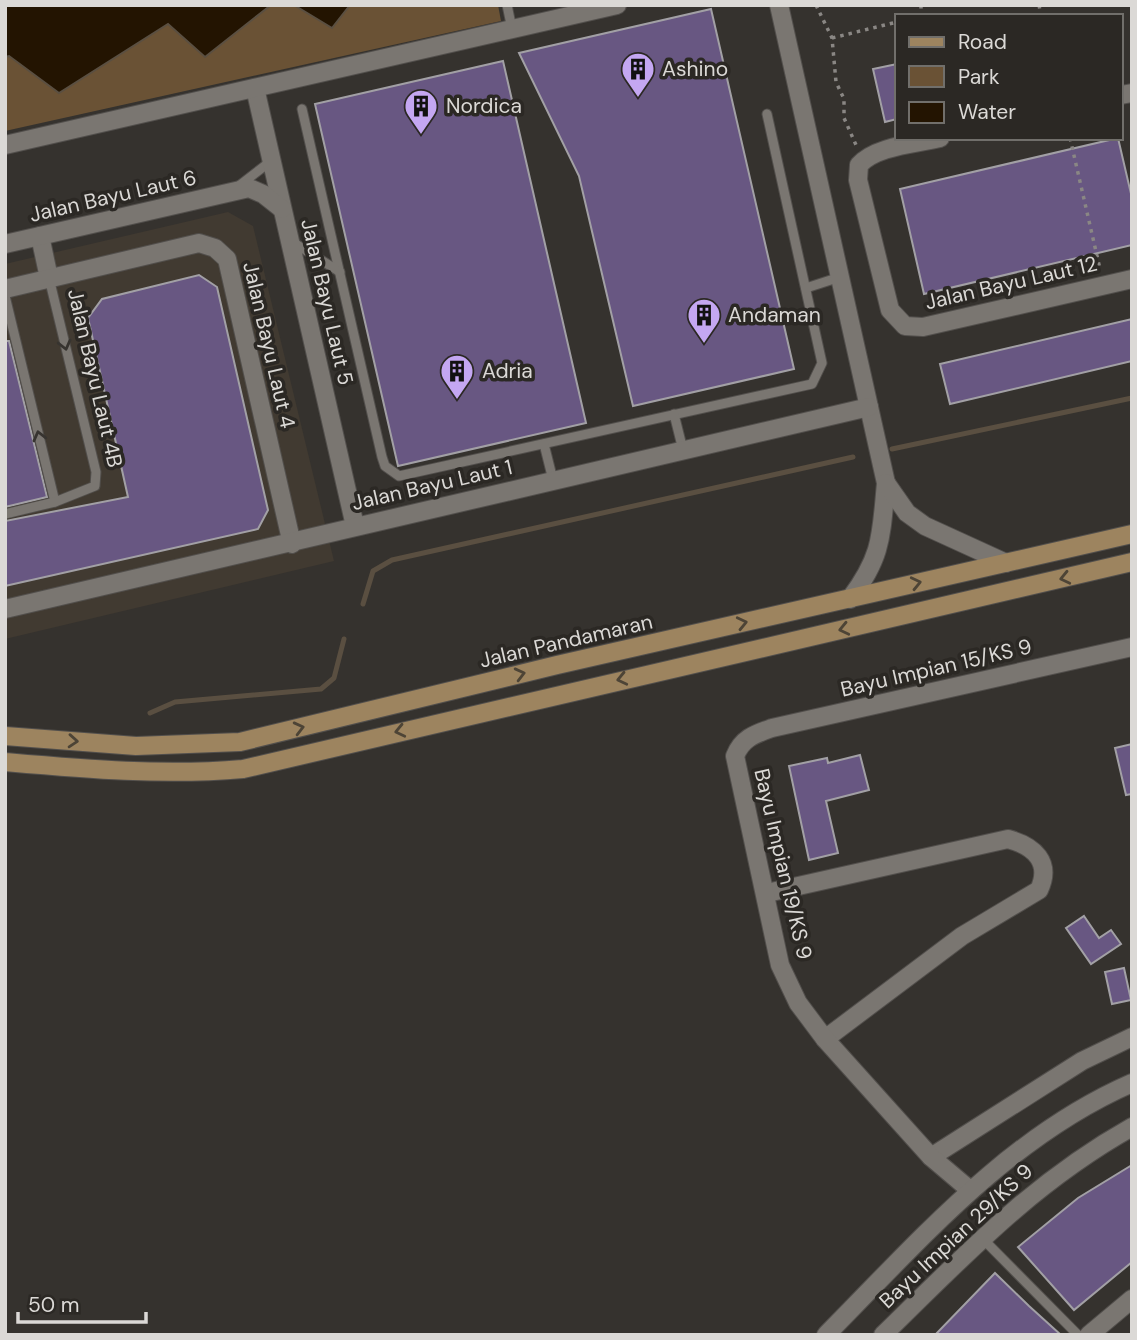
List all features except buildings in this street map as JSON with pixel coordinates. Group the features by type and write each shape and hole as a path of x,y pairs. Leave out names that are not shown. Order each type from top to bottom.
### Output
{"main road":[{"name":"Jalan Pandamaran","path":"5,736 136,746 240,742 1132,534"},
{"path":"5,762 190,774 243,769 1132,562"}],"street":[{"path":"5,145 617,5"},
{"path":"779,5 886,483 880,544 870,572 850,599"},
{"name":"Jalan Bayu Laut 5","path":"255,88 355,526"},
{"path":"866,158 933,140"},
{"name":"Jalan Bayu Laut 12","path":"866,158 859,166 859,180 890,310 905,326 923,327 1132,279"},
{"name":"Jalan Bayu Laut 6","path":"5,244 249,188 263,194 282,209"},
{"name":"Jalan Bayu Laut 4B","path":"40,236 49,278"},
{"name":"Jalan Bayu Laut 4","path":"5,289 199,243 215,248 227,259 292,544"},
{"name":"Jalan Bayu Laut 1","path":"5,610 869,407"},
{"path":"886,483 907,513 925,526 1006,563"},
{"name":"Bayu Impian 15/KS 9","path":"750,736 772,728 1132,647"},
{"name":"Bayu Impian 19/KS 9","path":"750,736 739,745 735,756 767,893 780,965 798,1003 825,1040 931,1157 970,1190"},
{"path":"767,893 1008,839 1027,844 1040,856 1045,877 1039,890 962,936 825,1040"},
{"path":"931,1157 1082,1061 1132,1037"},
{"path":"826,1335 970,1190 1032,1139 1094,1099 1132,1083"},
{"name":"Bayu Impian 29/KS 9","path":"883,1335 1021,1202 1069,1165 1132,1127"},
{"path":"1089,1335 1132,1299"}],"lane":[{"path":"506,5 512,29"},
{"path":"302,109 385,466 399,476 812,384 822,363 767,114"},
{"name":"Jalan Bayu Laut 6","path":"230,192 271,160"},
{"path":"289,240 340,272"},
{"path":"806,288 840,276"},
{"name":"Jalan Bayu Laut 4B","path":"49,278 96,472 94,486 89,491 55,502"},
{"path":"5,296 55,502 5,514"},
{"path":"674,414 683,450"},
{"path":"544,443 553,480"},
{"path":"982,1238 1078,1335"}],"path":[{"path":"816,5 832,38 836,82 844,99 844,118 848,133 866,158"},
{"path":"832,38 895,22"},
{"path":"1070,140 1103,286"}],"shaded area":[{"path":"228,212 253,226 334,561 5,639 5,264"}],"green space":[{"path":"5,5 498,5 501,21 5,131"}],"water":[{"path":"5,5 271,5 205,57 168,24 59,93 9,56 5,57"},
{"path":"294,5 350,5 332,28"}],"waterway":[{"path":"892,449 1132,398"},
{"path":"363,604 373,571 392,560 853,457"},
{"path":"150,713 175,702 321,689 334,678 344,639"}],"place":[{"name":"Ashino","path":"638,99"},
{"name":"Nordica","path":"421,136"},
{"name":"Andaman","path":"704,345"},
{"name":"Adria","path":"457,401"}]}
